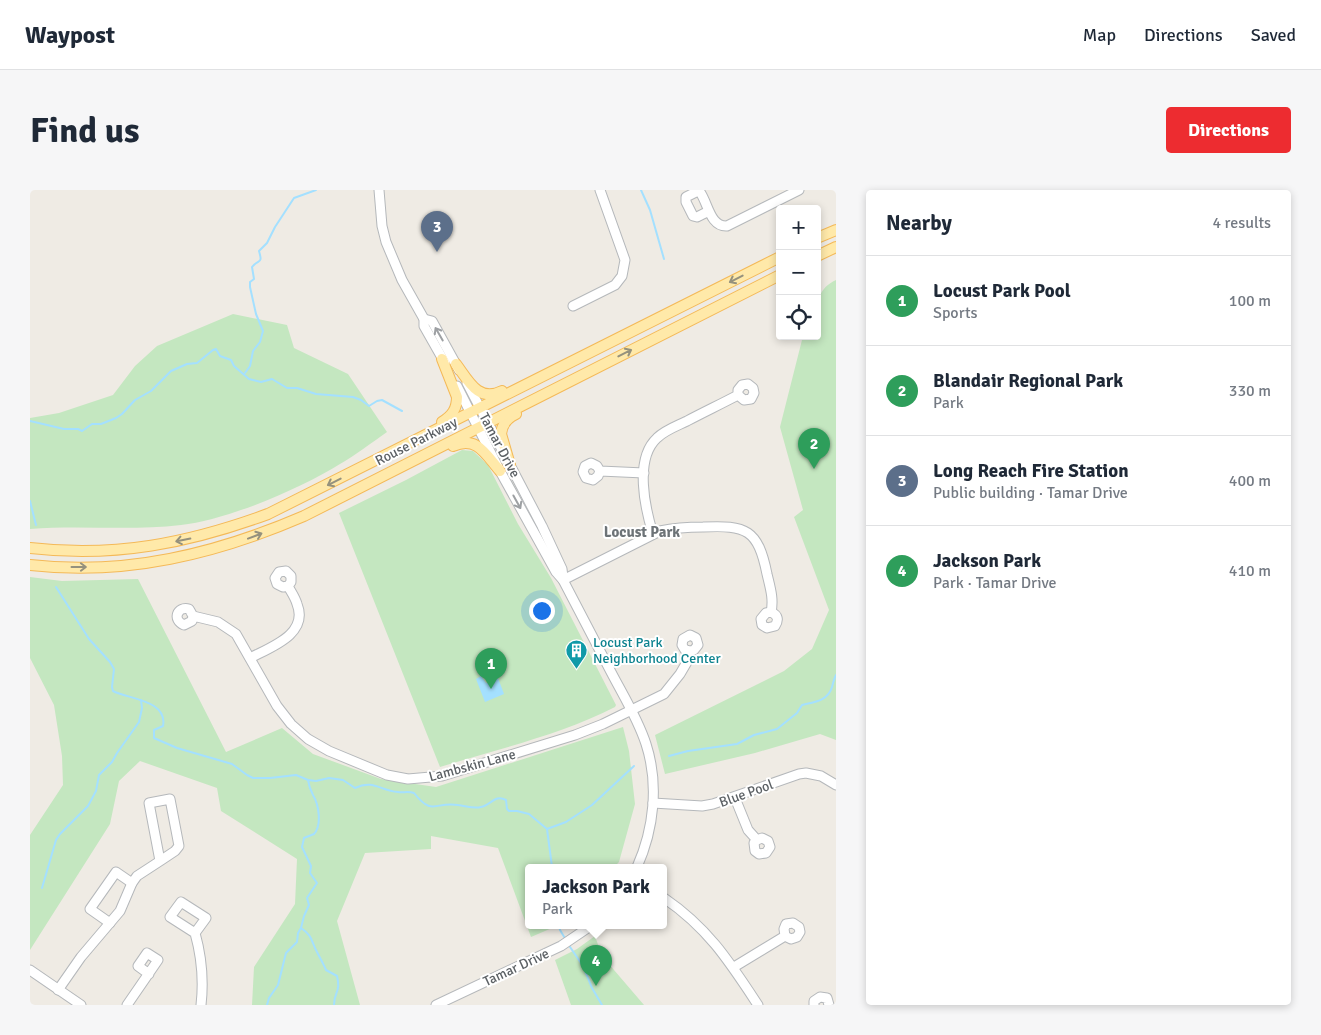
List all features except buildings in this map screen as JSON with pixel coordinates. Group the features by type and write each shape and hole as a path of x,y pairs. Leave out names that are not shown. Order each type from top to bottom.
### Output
{"main road":[{"path":"821,236 836,230"},
{"path":"821,254 836,247"},
{"name":"Rouse Parkway","path":"30,548 66,551 119,550 188,539 219,531 268,514 776,259"},
{"name":"Rouse Parkway","path":"30,565 66,567 119,566 166,560 214,550 248,539 304,516 776,277"},
{"path":"456,364 475,389 491,395 559,363 599,348"},
{"path":"356,471 401,443 451,416 456,407 457,397 442,359"},
{"path":"510,465 501,434 507,420 581,375"},
{"path":"390,472 414,465 460,443 467,442 479,446 500,471"}],"street":[{"name":"Tamar Drive","path":"379,190 382,226 386,242 395,266 424,319 424,326 479,427 482,437 500,471 556,572 563,580 640,728 648,752 653,783 653,803 648,835 638,864"},
{"path":"573,306 615,285 624,270 624,255 600,190"},
{"path":"709,211 717,223 724,227 799,190"},
{"name":"Tamar Drive","path":"424,319 432,321 488,422 562,569 563,580"},
{"path":"654,534 646,508 644,473 648,450 657,437 738,395"},
{"path":"600,472 644,473"},
{"path":"563,580 654,534 678,528 727,526 743,530 755,538 762,552 772,599 772,612"},
{"path":"250,658 283,640 296,628 299,610 288,586"},
{"name":"Lambskin Lane","path":"194,616 211,619 230,629 240,641 283,714 308,739 318,746 387,775 408,779 442,776 575,735 631,710 658,697 669,689 680,674 690,651"},
{"name":"Blue Pool","path":"653,803 702,806 714,804 735,798 791,776 806,773 820,776 836,785"},
{"path":"735,798 748,830 756,840"},
{"path":"58,990 81,957 120,911 137,876 160,861 175,851 179,846 170,800 149,803 160,861"},
{"path":"110,923 90,909 116,872 132,883"},
{"path":"667,900 701,927 734,967 758,1005"},
{"name":"Tamar Drive","path":"436,1005 561,946 587,929"},
{"path":"195,933 201,954 204,983 201,1005"},
{"path":"734,967 785,936"},
{"path":"30,970 81,1005"},
{"path":"127,1005 149,974"},
{"path":"813,1005 814,1001 820,997 827,998 829,1005"}],"green space":[{"path":"836,280 836,740 820,734 755,753 665,774 655,735 784,671 812,649 829,610 794,517 803,510 780,427 802,340 821,340 821,294 828,285"},
{"path":"233,314 287,325 294,348 348,374 387,432 324,474 263,502 220,517 162,527 30,529 30,418 59,413 113,395 135,366 157,346"},
{"path":"462,450 473,451 488,465 518,524 551,578 616,705 594,717 551,734 440,767 339,513"},
{"path":"30,577 62,581 138,579 226,752 282,728 313,754 381,779 436,787 623,727 629,751 635,804 619,862 617,864 525,864 525,921 498,848 431,836 431,849 365,853 337,921 360,1005 252,1005 254,967 295,904 297,859 221,811 217,788 140,761 119,781 110,824 30,950 30,835 63,785 62,756 54,705 30,658"},
{"path":"528,929 550,929 531,937"},
{"path":"595,936 602,956 644,1005 571,1005 555,960 577,949"}],"water":[{"path":"481,676 486,683 498,678 504,694 485,702 476,679"}],"waterway":[{"path":"245,373 250,366 253,351 260,342 263,331 256,314 250,287 250,282 254,279 252,267 260,260 259,251 267,243 294,198 316,190"},
{"path":"641,190 650,210 664,259"},
{"path":"30,421 82,431 92,424 101,424 122,414 135,400 151,391 171,371 187,364 197,363 216,349 220,356 231,360 234,366 249,379 261,382 272,379 287,388 297,388 316,394 353,397 369,406 382,400 402,411"},
{"path":"30,501 36,525"},
{"path":"56,587 89,639 114,669 113,691 146,702 159,711 163,717 163,726 154,730 154,738 177,748 232,764 253,778 296,775 316,781 329,778 343,780 355,788 372,785 392,791 414,793 420,800 430,806 450,804 478,808 502,798 506,800 509,811 529,814 547,829 552,864"},
{"path":"669,756 688,751 737,744 754,735 777,729 797,713 802,705 824,698 830,692 836,675"},
{"path":"42,888 56,840 88,806 96,791 99,775 112,762 139,722 142,708 141,700"},
{"path":"547,829 566,822 592,805 634,766"},
{"path":"267,1005 269,998 278,985 286,953 297,942 298,933 309,905 307,898 317,883 310,873 311,866 302,847 304,838 314,834 319,820 317,804 308,780"},
{"path":"301,928 310,936 326,970 337,976 338,989 334,1005"},
{"path":"560,929 566,940"},
{"path":"568,944 583,966 592,988 602,1005"}],"place":[{"name":"Long Reach Fire Station","path":"437,252"},
{"name":"Blandair Regional Park","path":"814,469"},
{"name":"Locust Park Neighborhood Center","path":"577,669"},
{"name":"Locust Park Pool","path":"491,689"},
{"name":"Jackson Park","path":"596,986"}],"district":[{"name":"Locust Park","path":"642,532"}]}
